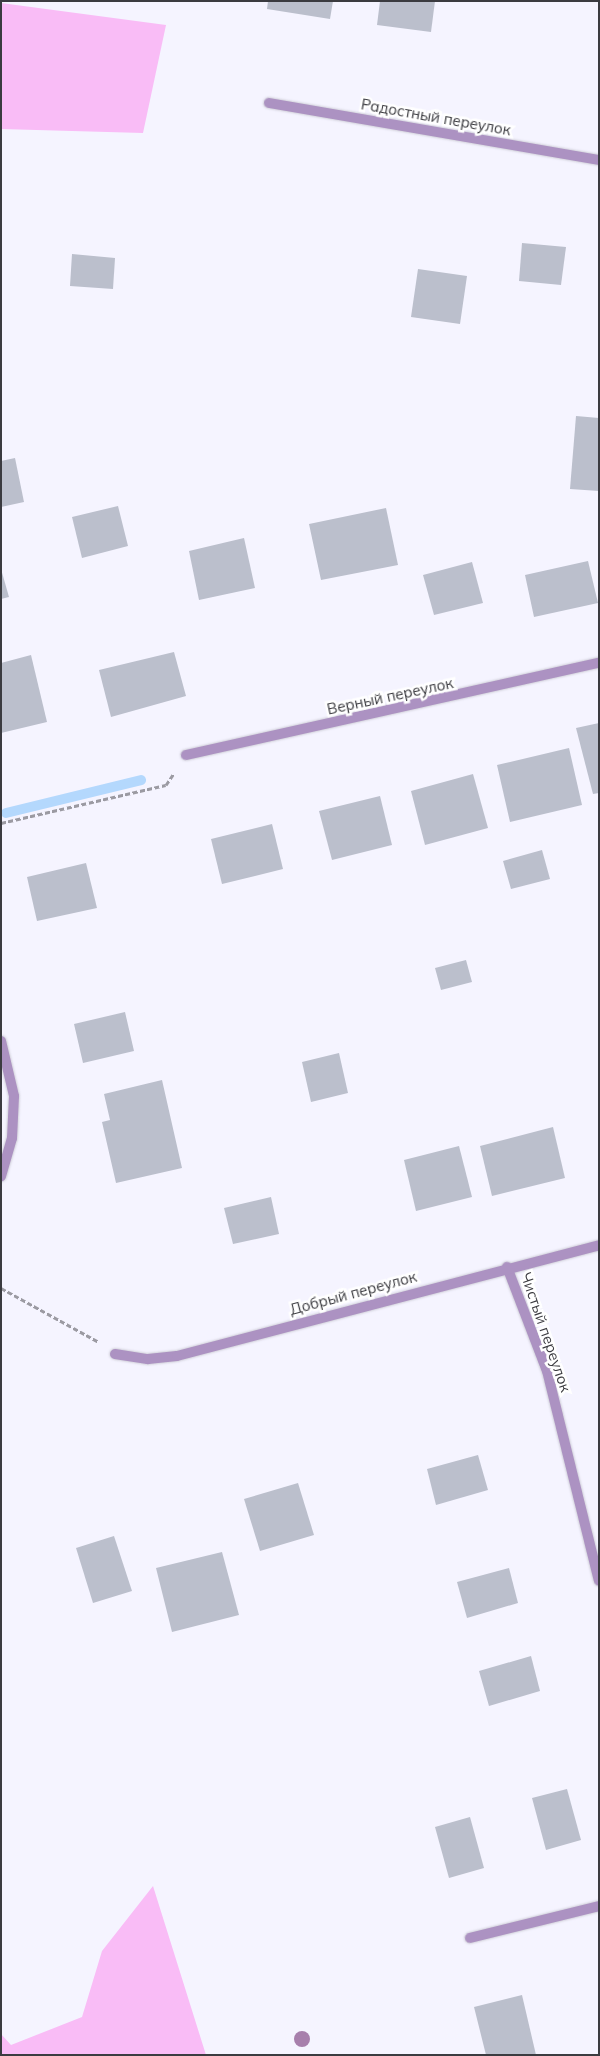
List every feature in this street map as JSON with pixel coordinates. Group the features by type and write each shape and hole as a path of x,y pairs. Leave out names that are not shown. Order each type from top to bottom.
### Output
{"street":[{"name":"Радостный переулок","path":"269,103 599,160"},
{"name":"Верный переулок","path":"186,755 599,663"},
{"path":"1,1041 14,1096 12,1138 1,1176"},
{"name":"Добрый переулок","path":"115,1354 148,1359 177,1356 507,1267 599,1245"},
{"name":"Чистый переулок","path":"507,1267 547,1371 599,1581"},
{"path":"470,1938 599,1906"}],"path":[{"path":"1,823 166,785 186,755"},
{"path":"1,1288 80,1329 115,1354"}],"shaded area":[{"path":"1,3 166,25 143,133 1,129"},
{"path":"153,1886 206,2055 1,2055 1,2034 11,2045 82,2017 102,1951"}],"building":[{"path":"268,1 333,1 330,19 267,9"},
{"path":"380,1 435,1 431,32 377,25"},
{"path":"522,243 566,247 561,285 519,281"},
{"path":"72,254 115,258 113,289 70,286"},
{"path":"418,269 467,276 460,324 411,317"},
{"path":"576,416 599,418 599,491 570,489"},
{"path":"15,458 24,502 1,507 1,461"},
{"path":"118,506 128,546 82,558 72,517"},
{"path":"386,508 398,565 321,580 309,524"},
{"path":"244,538 255,588 199,600 189,551"},
{"path":"588,561 598,603 534,617 525,575"},
{"path":"472,562 483,603 434,615 423,575"},
{"path":"1,569 9,597 1,599"},
{"path":"174,652 186,696 111,717 99,670"},
{"path":"31,655 47,722 1,733 1,663"},
{"path":"599,723 599,793 593,794 576,728"},
{"path":"569,748 582,805 510,822 497,765"},
{"path":"473,774 488,828 425,845 411,791"},
{"path":"380,796 392,845 332,860 319,811"},
{"path":"272,824 283,869 222,884 211,839"},
{"path":"542,850 550,879 511,889 503,861"},
{"path":"86,863 97,908 37,921 27,877"},
{"path":"466,960 472,982 441,990 435,968"},
{"path":"125,1012 134,1051 83,1063 74,1024"},
{"path":"339,1053 348,1093 311,1102 302,1062"},
{"path":"162,1080 182,1168 116,1183 102,1122 110,1120 104,1094"},
{"path":"553,1127 565,1178 492,1196 480,1146"},
{"path":"459,1146 472,1197 416,1211 404,1160"},
{"path":"271,1197 279,1234 233,1244 224,1208"},
{"path":"478,1455 488,1490 436,1505 427,1469"},
{"path":"298,1483 314,1535 260,1551 244,1499"},
{"path":"114,1536 132,1591 93,1603 76,1548"},
{"path":"222,1552 239,1615 172,1632 156,1568"},
{"path":"509,1568 518,1603 467,1618 457,1582"},
{"path":"531,1656 540,1691 489,1706 479,1671"},
{"path":"567,1789 581,1840 546,1850 532,1798"},
{"path":"470,1817 484,1868 449,1878 435,1827"},
{"path":"522,1995 536,2055 486,2055 474,2007"}],"waterway":[{"path":"6,813 141,780"}]}
